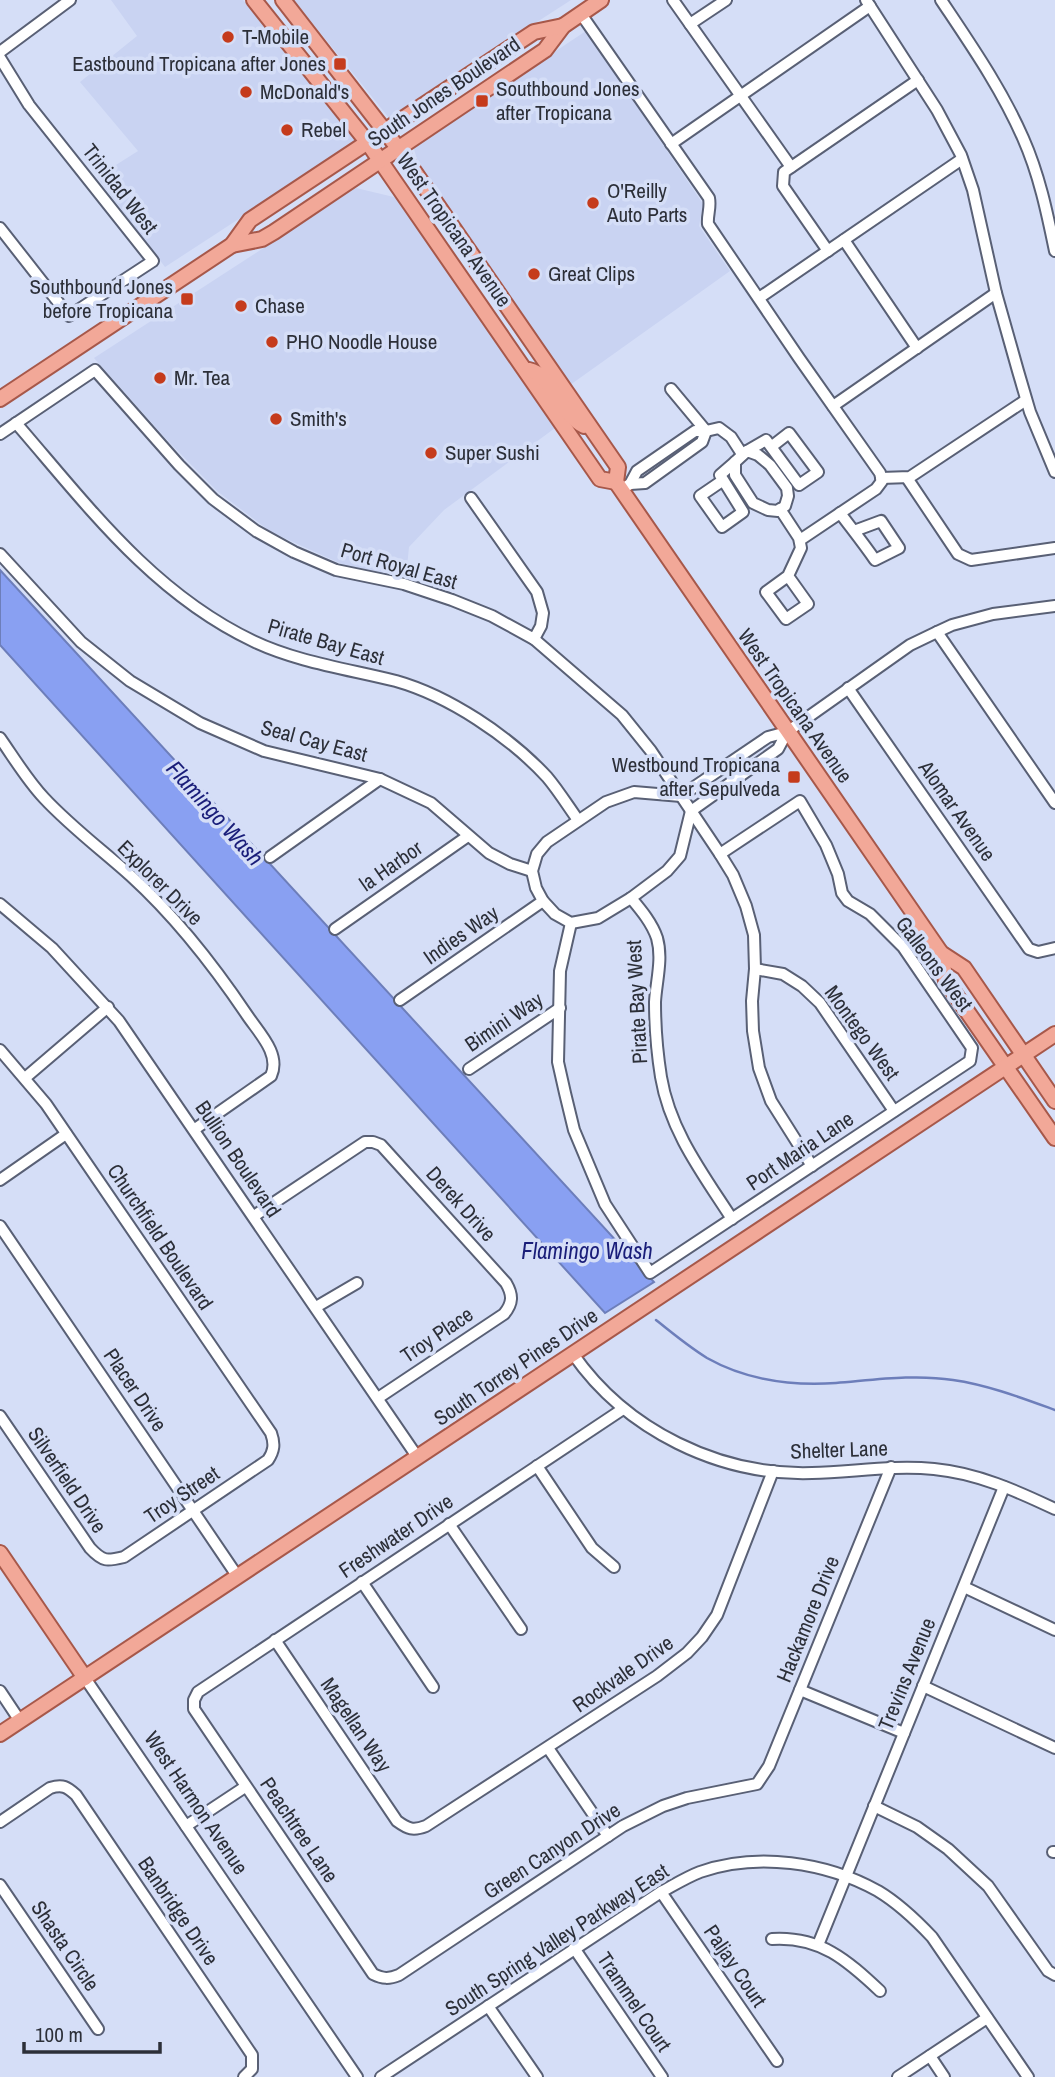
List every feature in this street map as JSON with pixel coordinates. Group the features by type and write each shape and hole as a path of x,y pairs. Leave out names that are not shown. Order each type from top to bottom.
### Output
{"main road":[{"name":"West Tropicana Avenue","path":"254,0 368,143 600,479 622,485"},
{"name":"West Tropicana Avenue","path":"283,0 398,148 618,467 622,485 787,732 941,953 964,968 1055,1101"},
{"name":"South Jones Boulevard","path":"232,245 262,239 380,161 545,50 563,26 601,0"},
{"name":"South Jones Boulevard","path":"0,399 232,245 250,220 534,32 563,26"},
{"path":"525,371 539,374 569,415 592,430"},
{"name":"West Tropicana Avenue","path":"941,953 946,981 1055,1138"},
{"name":"South Torrey Pines Drive","path":"0,1734 1055,1034"},
{"name":"West Harmon Avenue","path":"0,1553 85,1678"}],"street":[{"path":"0,52 69,0"},
{"path":"673,0 791,167"},
{"path":"690,24 726,0"},
{"path":"941,0 991,75 1024,139 1043,195 1055,251"},
{"path":"671,144 868,3 937,110 962,159 974,190 996,293 1026,400 1055,472"},
{"path":"581,14 709,198 711,208 708,224 880,472 882,481 876,489 800,540"},
{"name":"Trinidad West","path":"0,58 29,105 153,261 69,316 0,228"},
{"path":"828,251 783,186 784,172 918,80"},
{"path":"759,298 962,159"},
{"path":"844,240 917,348"},
{"path":"833,406 996,293"},
{"name":"Port Royal East","path":"16,423 95,370 196,482 213,499 256,531 294,552 336,570 404,584 492,616 534,639 622,715 650,751 733,875 754,935 753,1031 759,1068 771,1101 812,1166"},
{"path":"671,390 706,431"},
{"path":"881,478 907,478 916,474 1026,400"},
{"path":"0,434 16,423"},
{"name":"Pirate Bay East","path":"16,423 118,542 167,586 208,615 253,641 296,657 399,682 442,699 515,747 548,778 578,820"},
{"path":"622,485 637,471 695,431 719,428 732,437 741,456 735,475 753,503 768,510 785,506 787,488 770,465 758,454 741,456"},
{"path":"722,481 720,475 741,456 766,440 771,447 799,485 818,472 789,433 771,447"},
{"path":"907,478 958,554 971,561 1055,548"},
{"path":"471,498 537,592 543,613 541,626 534,639"},
{"path":"780,509 800,540 800,548 788,576"},
{"path":"840,513 854,531"},
{"name":"Seal Cay East","path":"0,554 81,642 130,681 200,723 264,751 380,779 431,803 489,853 532,871"},
{"path":"787,732 778,749 686,803 634,792 606,802 578,820 547,842 537,854 532,871 543,901 555,914 571,923 598,918 631,898 667,871 680,856 686,803 768,737 787,732 910,645 952,625 993,614 1051,607 1055,618"},
{"path":"937,632 1055,803"},
{"name":"Alomar Avenue","path":"848,688 1029,948 1038,952 1055,948"},
{"name":"Explorer Drive","path":"0,738 41,795 65,820 133,878 166,912 203,955 272,1051 275,1068 271,1076 195,1129"},
{"path":"270,857 380,779"},
{"name":"Galleons West","path":"720,854 800,801 827,845 842,893 848,901 870,914 903,947 972,1048 970,1061"},
{"name":"la Harbor","path":"335,929 468,836"},
{"name":"Pirate Bay West","path":"631,898 648,919 657,940 659,970 655,1000 656,1030 661,1079 672,1121 689,1153 732,1219"},
{"name":"Indies Way","path":"400,1000 543,901"},
{"name":"Bullion Boulevard","path":"0,904 52,948 119,1021 418,1458"},
{"path":"560,1008 560,971 571,923"},
{"name":"Montego West","path":"755,969 783,974 802,986 820,1003 894,1111"},
{"path":"25,1078 108,1007"},
{"name":"Port Maria Lane","path":"560,1008 558,1062 573,1129 605,1203 650,1273 970,1061"},
{"name":"Bimini Way","path":"469,1069 560,1008"},
{"name":"Churchfield Boulevard","path":"0,1050 46,1104 271,1433 274,1441 273,1452"},
{"path":"0,1180 66,1134"},
{"name":"Derek Drive","path":"254,1216 365,1142 373,1142 381,1145 506,1283 511,1290 512,1299"},
{"name":"Placer Drive","path":"0,1226 238,1577"},
{"path":"316,1307 357,1283"},
{"name":"Troy Place","path":"377,1398 504,1314 512,1299"},
{"name":"Shelter Lane","path":"573,1354 586,1374 623,1409 664,1437 703,1455 773,1471 810,1473 891,1467 936,1469 987,1480 1055,1509"},
{"name":"Freshwater Drive","path":"194,1700 198,1692 623,1409"},
{"name":"Silverfield Drive","path":"0,1416 90,1549 107,1561"},
{"name":"Troy Street","path":"107,1561 124,1557 268,1460 273,1452"},
{"path":"537,1466 592,1548 614,1567"},
{"name":"Hackamore Drive","path":"757,1784 769,1766 891,1467"},
{"name":"Rockvale Drive","path":"408,1829 426,1826 548,1748 674,1664 702,1637 717,1615 773,1471"},
{"name":"Trevins Avenue","path":"818,1945 1004,1486"},
{"path":"449,1524 521,1629"},
{"path":"362,1582 433,1687"},
{"path":"964,1587 1055,1630"},
{"name":"Magellan Way","path":"275,1640 397,1821 408,1829"},
{"name":"West Harmon Avenue","path":"85,1678 357,2077"},
{"path":"923,1686 1055,1748"},
{"path":"800,1690 904,1733"},
{"path":"0,1691 20,1721"},
{"name":"Peachtree Lane","path":"194,1700 194,1709 245,1787 373,1974 381,1978"},
{"path":"548,1748 608,1836"},
{"name":"Green Canyon Drive","path":"381,1978 400,1975 623,1826 663,1806 687,1798 757,1784"},
{"name":"Banbridge Drive","path":"0,1822 50,1788 65,1786 76,1795 252,2055 251,2070 244,2077"},
{"path":"186,1826 245,1787"},
{"path":"874,1807 917,1826 948,1849 988,1886 1048,1971 1055,1975"},
{"name":"South Spring Valley Parkway East","path":"381,2077 661,1892 699,1873 720,1867 761,1862 804,1864 846,1876 879,1892 913,1918 932,1937 1028,2077"},
{"name":"Shasta Circle","path":"0,1885 98,2029"},
{"name":"Paljay Court","path":"661,1892 777,2061"},
{"path":"772,1939 792,1938 834,1952 880,1991"},
{"name":"Trammel Court","path":"574,1948 662,2077"},
{"path":"488,2006 537,2077"},
{"path":"898,2077 988,2018"},
{"path":"930,2056 944,2077"}],"shaded area":[{"path":"111,0 243,0 357,142 165,267 97,177 138,151 80,82 137,36"},
{"path":"294,0 571,0 389,118"},
{"path":"586,31 703,204 699,226 730,271 570,385 424,174 414,149 419,142"},
{"path":"356,188 398,198 555,428 444,510 409,547 406,577 344,565 271,532 217,491 94,358"}],"water":[{"name":"Flamingo Wash","path":"0,570 654,1282 605,1313 0,645"}],"waterway":[{"name":"Flamingo Wash","path":"656,1320 687,1345 722,1366 770,1380 819,1384 894,1378 939,1378 992,1389 1055,1410"}],"place":[{"name":"T-Mobile","path":"228,37"},
{"name":"Eastbound Tropicana after Jones","path":"340,64"},
{"name":"McDonald's","path":"246,92"},
{"name":"Southbound Jones after Tropicana","path":"482,101"},
{"name":"Rebel","path":"287,130"},
{"name":"O'Reilly Auto Parts","path":"593,203"},
{"name":"Great Clips","path":"534,274"},
{"name":"Southbound Jones before Tropicana","path":"187,299"},
{"name":"Chase","path":"241,306"},
{"name":"PHO Noodle House","path":"272,342"},
{"name":"Mr. Tea","path":"160,378"},
{"name":"Smith's","path":"276,419"},
{"name":"Super Sushi","path":"431,453"},
{"name":"Westbound Tropicana after Sepulveda","path":"794,777"}]}
